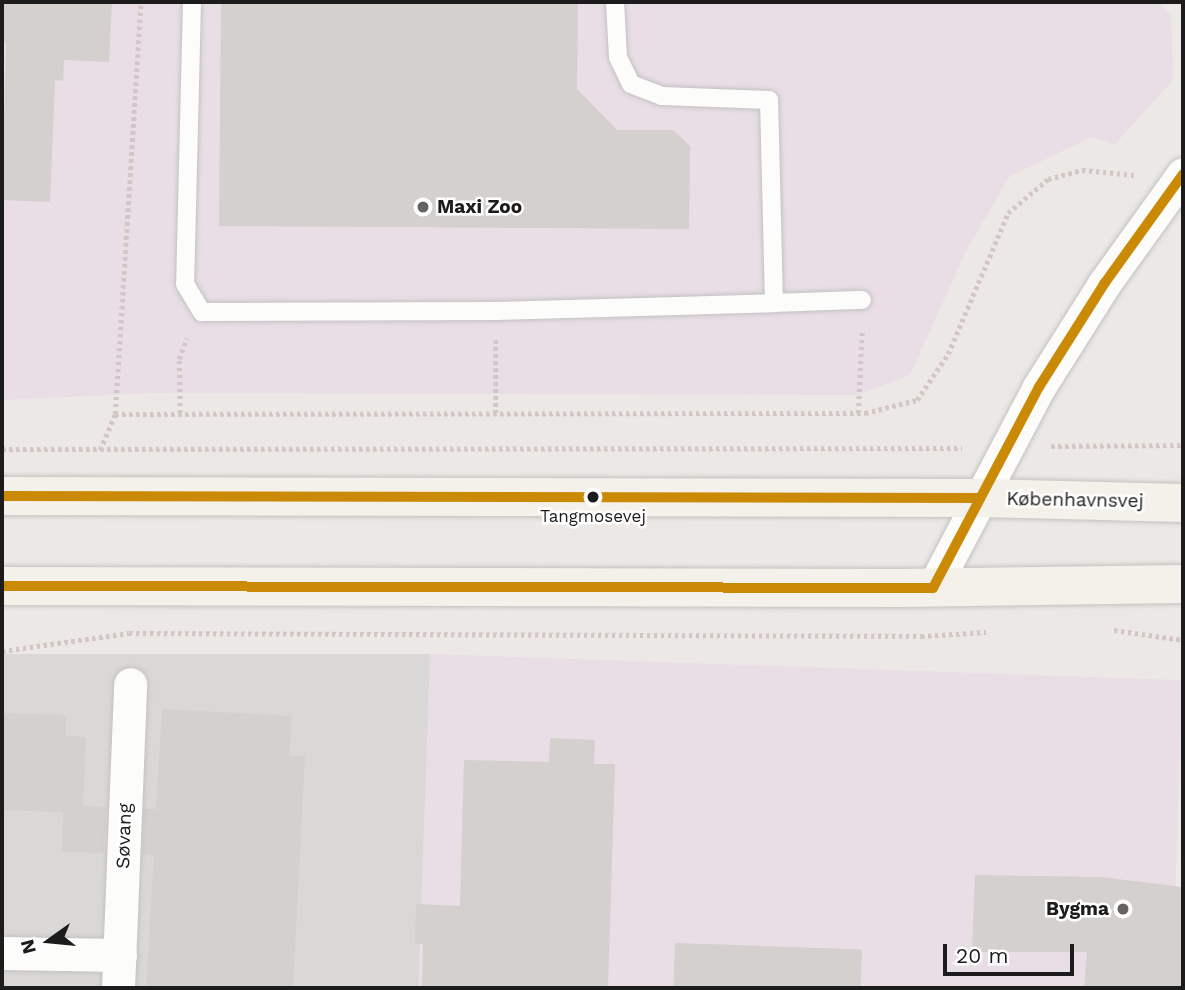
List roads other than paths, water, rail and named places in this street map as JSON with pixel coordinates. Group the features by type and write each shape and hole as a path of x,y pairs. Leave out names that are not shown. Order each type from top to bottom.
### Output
{"main road":[{"name":"Københavnsvej","path":"2,496 980,498 1183,503"},
{"path":"2,586 933,588 1183,584"}],"street":[{"path":"933,588 1007,447 1104,284 1180,176"},
{"name":"Søvang","path":"118,988 130,684"},
{"path":"2,953 120,955"}],"lane":[{"path":"192,2 185,284 201,312 496,311 862,300"},
{"path":"615,2 618,57 631,83 662,96 769,100 774,303"}],"place":[{"name":"Maxi Zoo","path":"423,207"},
{"name":"Tangmosevej","path":"593,497"},
{"name":"Bygma","path":"1123,909"}]}
